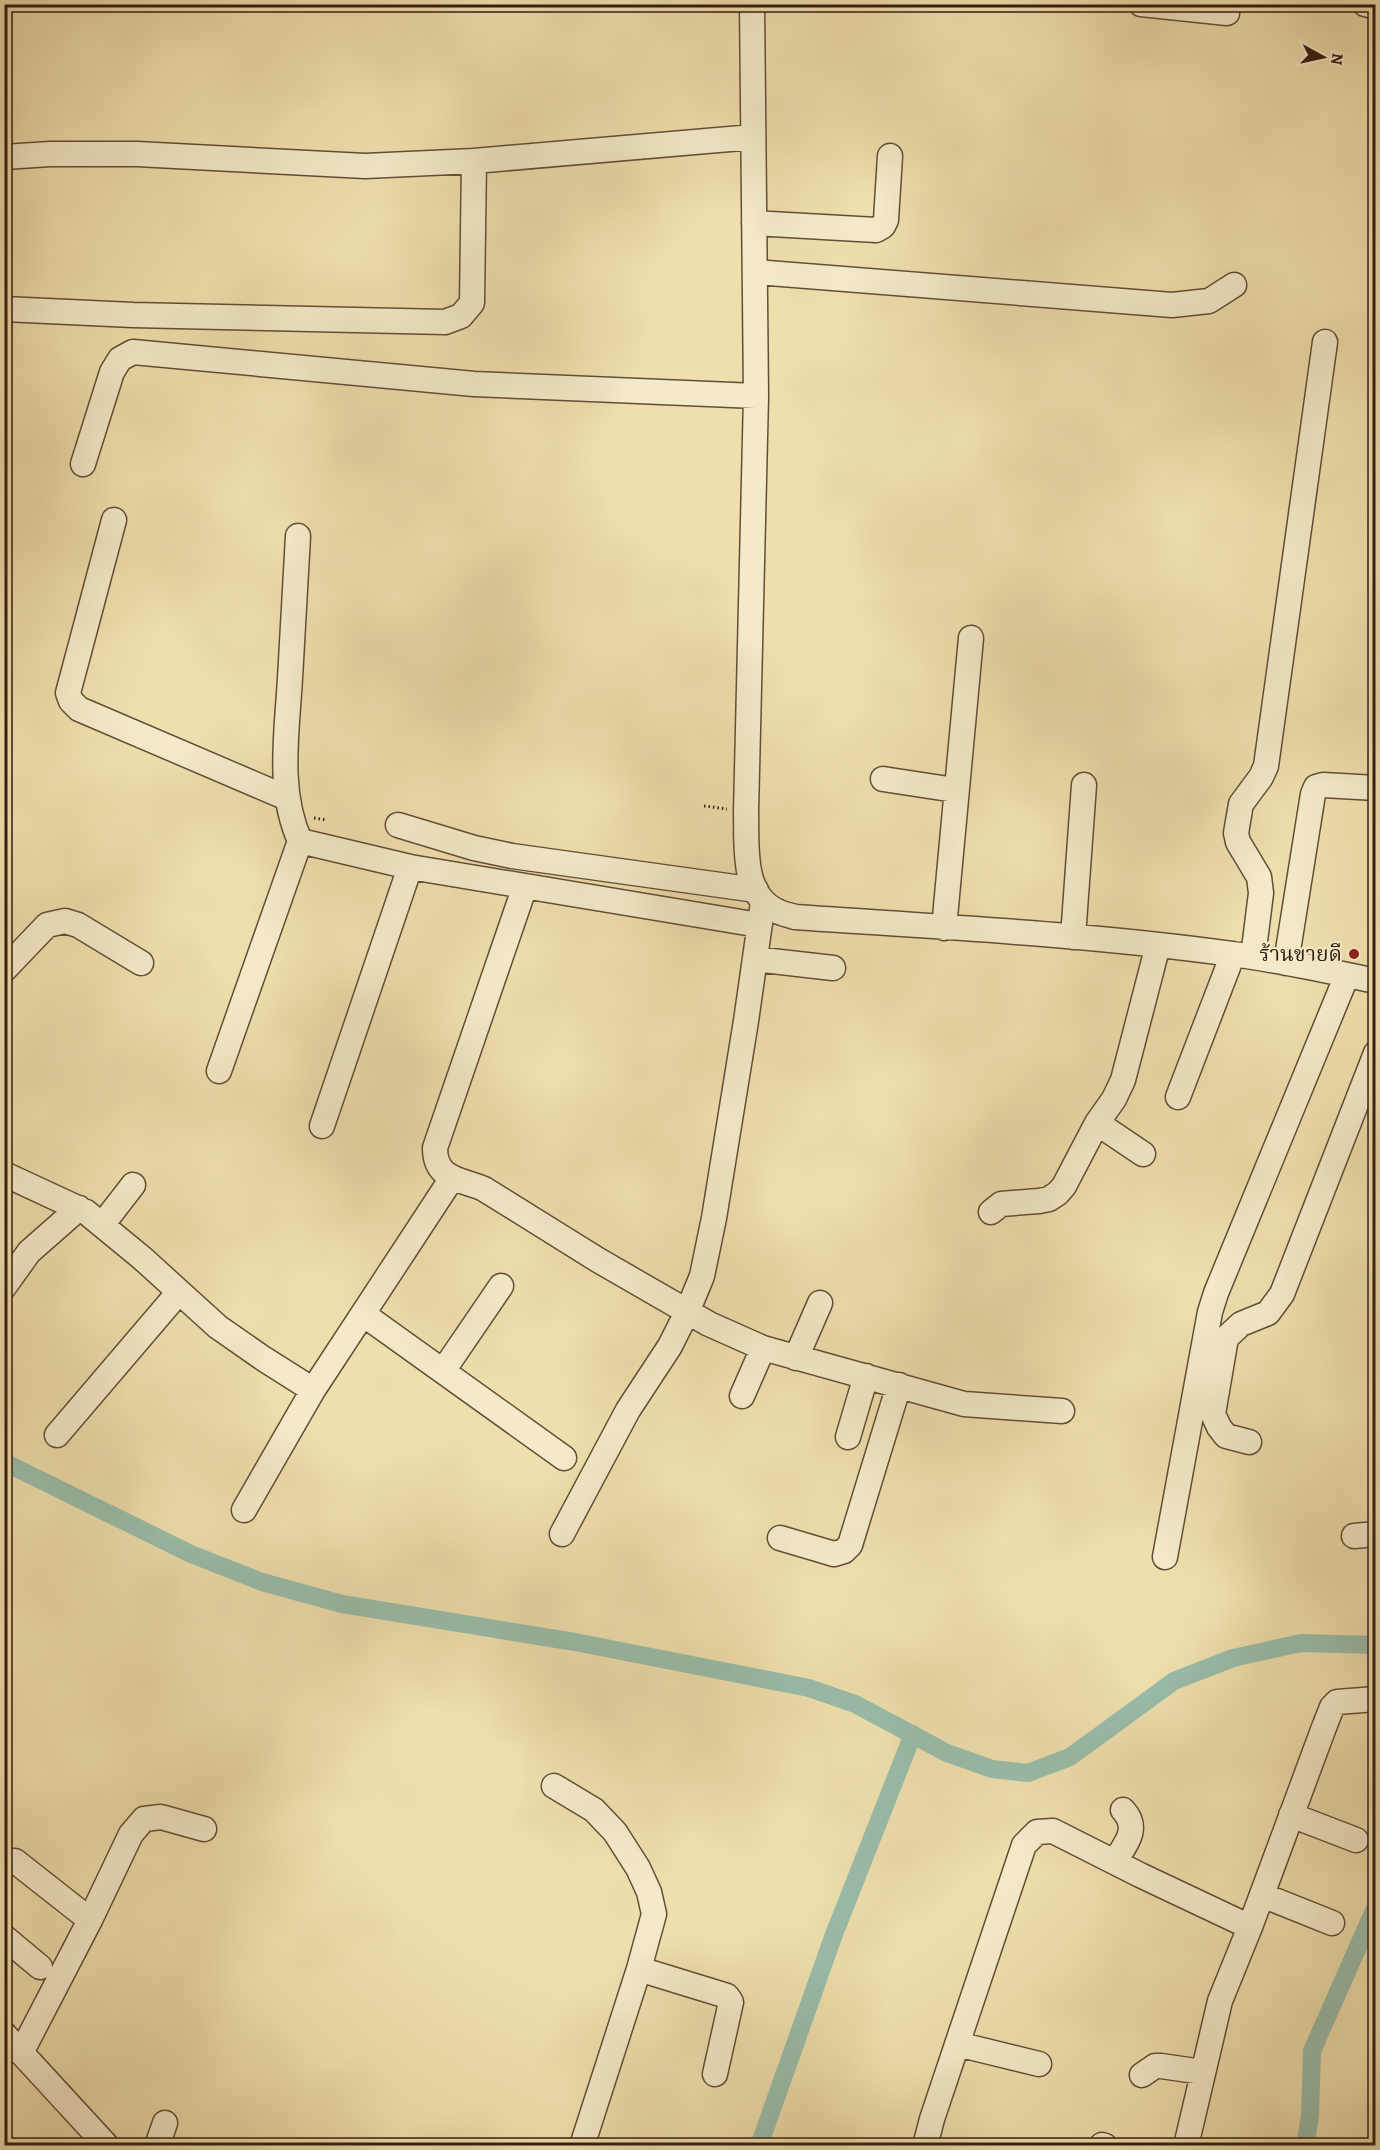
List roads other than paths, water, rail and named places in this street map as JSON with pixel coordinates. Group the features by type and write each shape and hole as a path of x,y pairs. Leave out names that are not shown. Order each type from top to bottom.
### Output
{"street":[{"path":"562,1534 628,1410 670,1346 702,1276 714,1218 755,959 759,905 747,860 746,812 756,396 752,4"},
{"path":"1141,4 1227,13"},
{"path":"1365,4 1376,7"},
{"path":"4,157 50,154 137,154 364,166 474,161 753,137"},
{"path":"754,223 876,230 883,226 886,219 890,156"},
{"path":"4,309 133,315 445,322 461,316 472,303 474,161"},
{"path":"755,272 1172,305 1209,301 1234,285"},
{"path":"1179,1097 1243,956 1261,893 1259,877 1238,842 1236,833 1241,804 1261,777 1266,766 1325,342"},
{"path":"84,464 112,372 120,359 133,352 474,384 756,396"},
{"path":"114,520 68,693 71,701 79,709 286,798"},
{"path":"219,1071 300,841 286,798 285,759 298,536"},
{"path":"944,928 971,638"},
{"path":"883,779 956,790"},
{"path":"1073,938 1084,785"},
{"path":"1286,963 1316,787 1323,785 1376,788"},
{"path":"398,825 474,848 759,905 795,917 1158,945 1286,963 1376,981"},
{"path":"300,841 410,867 525,886 759,905"},
{"path":"322,1126 410,867"},
{"path":"525,886 435,1148 435,1161 452,1179 484,1189 598,1260 710,1324 763,1348 964,1404 1062,1411"},
{"path":"5,968 47,925 65,921 78,925 141,963"},
{"path":"990,1212 1001,1204 1049,1199 1064,1186 1097,1123 1114,1099 1123,1080 1158,945"},
{"path":"755,959 833,968"},
{"path":"1166,1557 1210,1312 1347,975"},
{"path":"1250,1442 1226,1436 1219,1427 1214,1414 1226,1338 1241,1324 1268,1313 1282,1294 1376,1053"},
{"path":"1097,1123 1143,1154"},
{"path":"4,1174 79,1208 102,1225 218,1327 313,1390"},
{"path":"244,1510 313,1390 452,1179"},
{"path":"102,1225 133,1185"},
{"path":"4,1287 29,1252 79,1208"},
{"path":"443,1371 501,1287"},
{"path":"57,1436 179,1292"},
{"path":"796,1358 820,1303"},
{"path":"363,1314 564,1458"},
{"path":"742,1396 763,1348"},
{"path":"848,1437 866,1376"},
{"path":"780,1538 834,1554 844,1551 850,1545 899,1385"},
{"path":"1186,2145 1220,2001 1332,1707 1337,1702 1345,1700 1376,1699"},
{"path":"554,1786 594,1810 615,1832 638,1868 649,1892 654,1914 639,1969 582,2145"},
{"path":"1115,1861 1130,1838 1132,1830 1128,1815 1123,1810"},
{"path":"1291,1815 1356,1840"},
{"path":"21,2053 90,1920 131,1834 144,1819 161,1817 204,1829"},
{"path":"925,2145 1024,1845 1037,1832 1053,1831 1250,1927"},
{"path":"15,1862 90,1920"},
{"path":"1262,1895 1332,1923"},
{"path":"4,1937 40,1966"},
{"path":"639,1969 727,1996 731,2002 715,2074"},
{"path":"4,2034 106,2145"},
{"path":"957,2044 1039,2064"},
{"path":"1142,2074 1155,2066 1203,2072"}],"waterway":[{"path":"4,1462 191,1554 262,1582 342,1604 575,1642 809,1688 855,1704 947,1753 992,1769 1028,1773 1070,1757 1174,1681 1233,1658 1301,1643 1376,1645"},
{"path":"759,2146 833,1937 913,1734"},
{"path":"1305,2146 1310,2116 1312,2051 1376,1906"}],"place":[{"name":"ร้านขายดี","path":"1354,954"}]}
